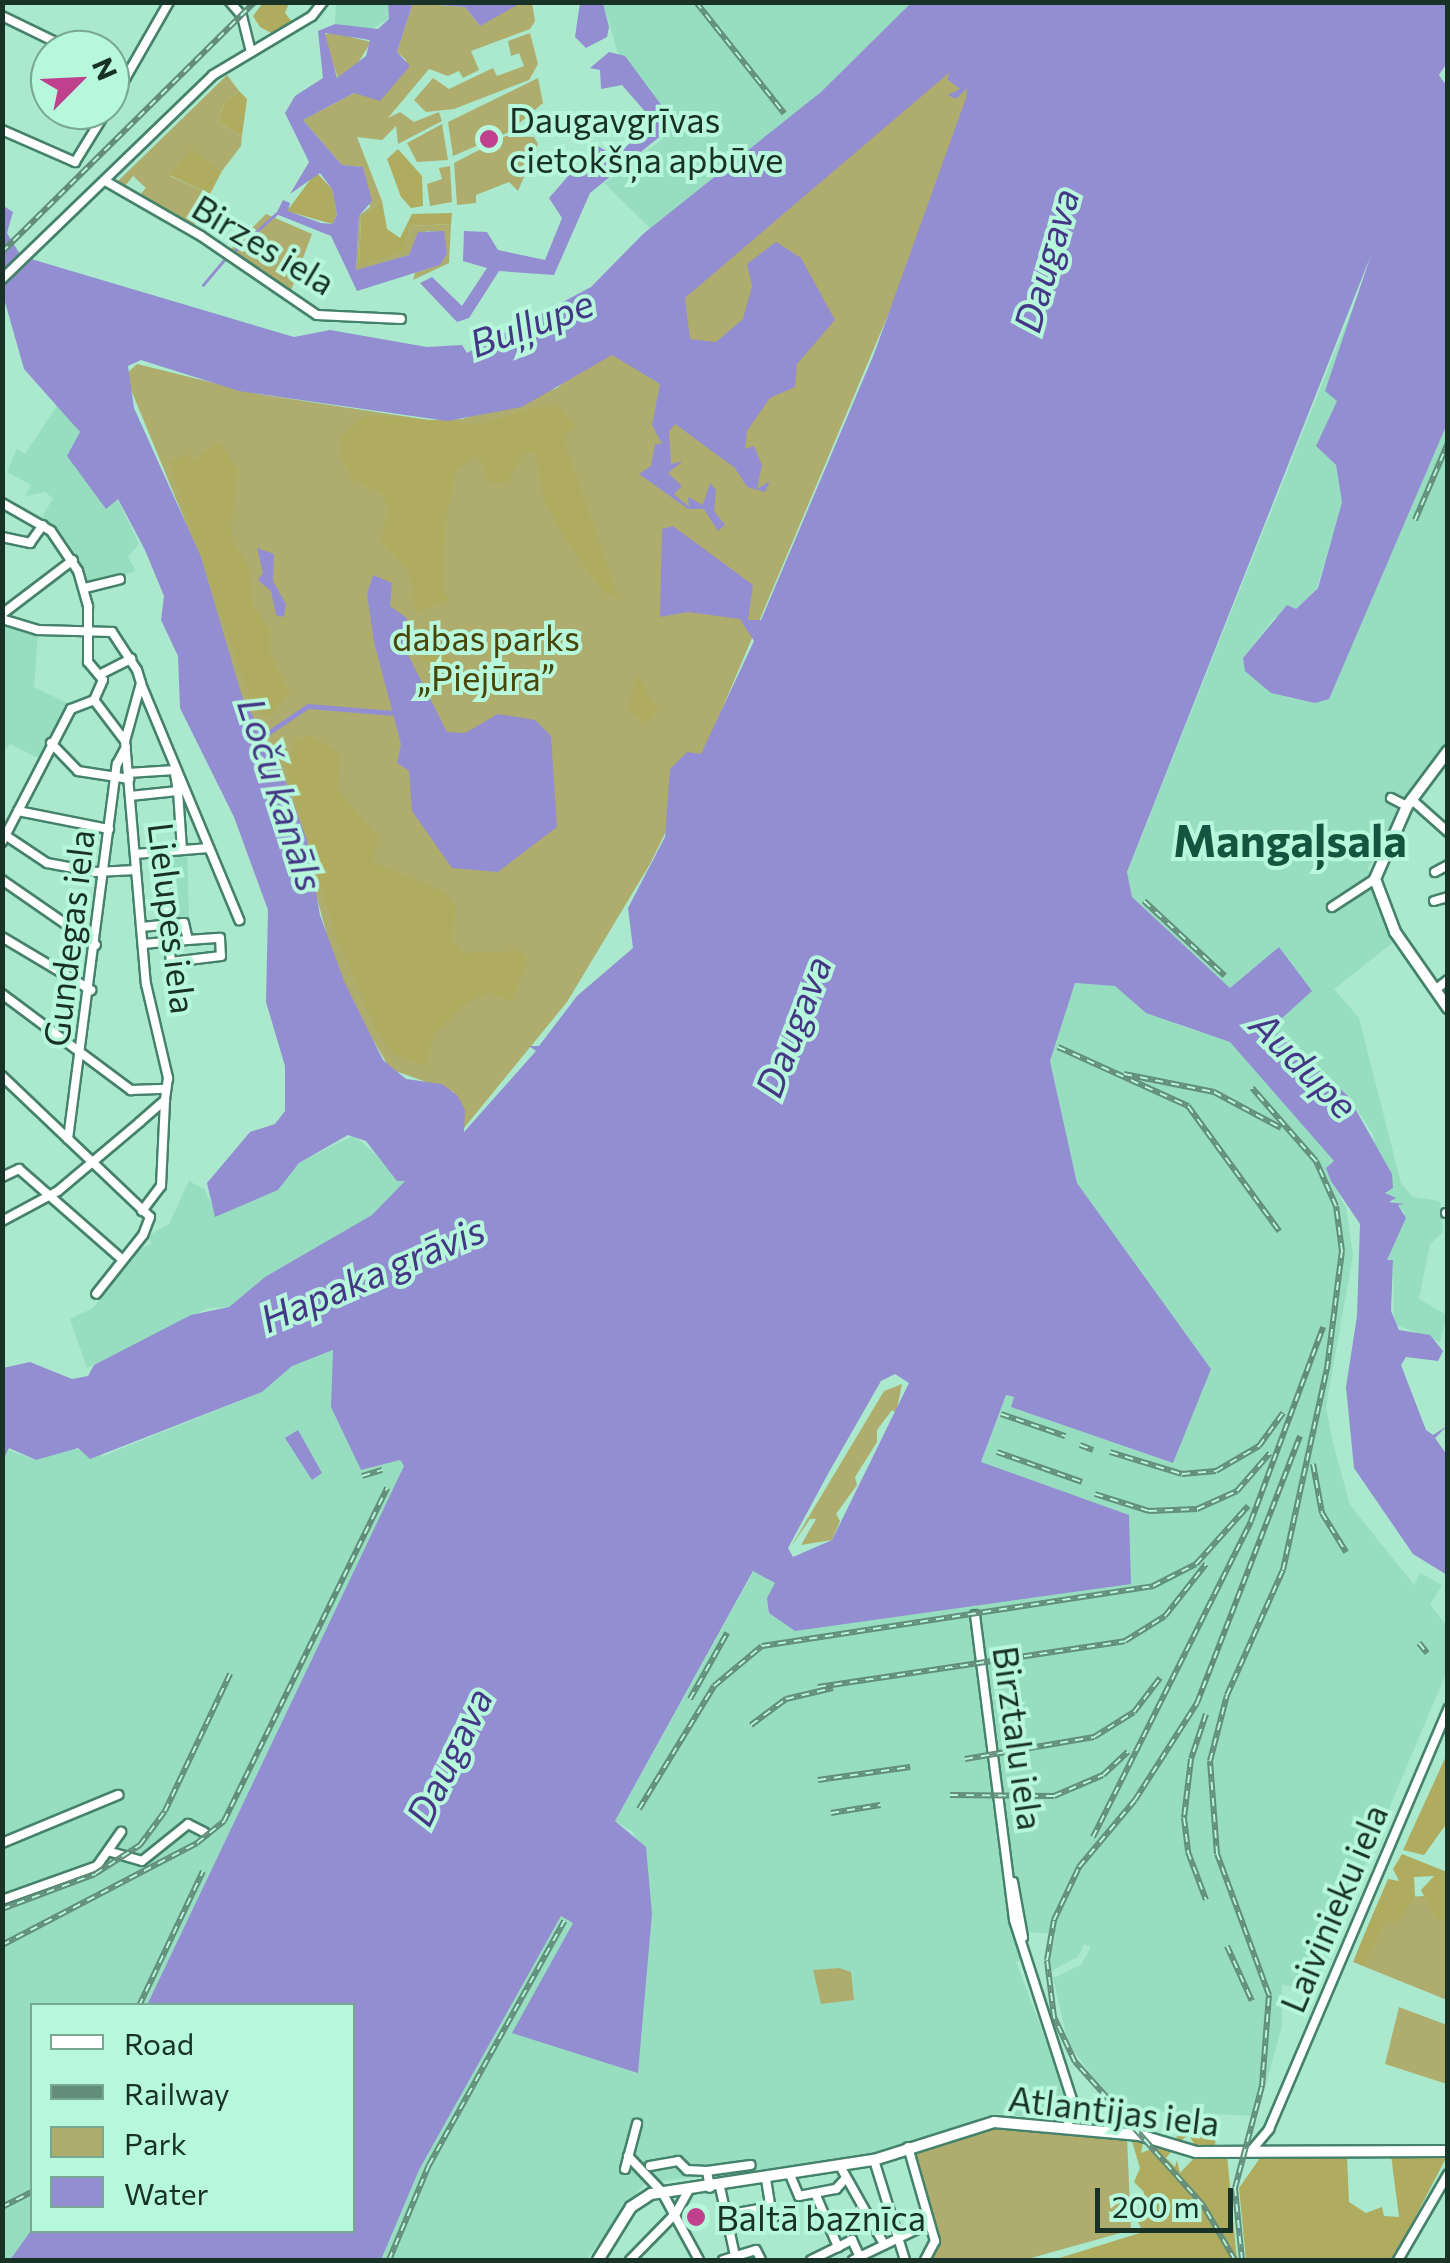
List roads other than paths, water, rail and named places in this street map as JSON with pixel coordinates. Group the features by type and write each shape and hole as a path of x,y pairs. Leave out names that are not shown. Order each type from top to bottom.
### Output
{"main road":[{"path":"1448,751 1409,803 1374,879 1394,932 1448,1008"},
{"name":"Atlantijas iela","path":"662,2192 874,2160 908,2146 994,2122 1139,2135 1196,2152 1448,2151"},
{"path":"598,2260 631,2207 662,2192"}],"street":[{"path":"130,70 169,2"},
{"path":"2,279 107,182 204,84 312,16 323,2"},
{"path":"230,3 242,16 251,52"},
{"path":"2,16 31,30"},
{"path":"2,130 66,163 81,155 95,130"},
{"name":"Birzes iela","path":"107,182 318,315 401,318"},
{"path":"2,503 43,526 73,560 85,588 88,662 101,674 101,693 94,700 70,709 4,837 47,863 104,873 136,870"},
{"path":"2,536 30,543 43,526"},
{"path":"2,616 73,560"},
{"path":"85,588 120,579"},
{"path":"2,616 38,630 112,632 131,659 239,920"},
{"path":"101,674 131,659"},
{"name":"Lielupes iela","path":"123,1260 150,1226 142,1211 161,1186 166,1089 166,1057 148,994 126,744 140,683"},
{"path":"94,700 126,744"},
{"path":"51,743 78,771 115,778 176,770"},
{"name":"Gundegas iela","path":"68,1139 83,1048 115,778 126,744"},
{"path":"176,770 182,850"},
{"path":"130,796 178,792"},
{"path":"1391,798 1409,803 1448,832"},
{"path":"180,812 194,810"},
{"path":"18,811 109,829"},
{"path":"135,854 209,848"},
{"path":"161,852 168,924"},
{"path":"1442,868 1448,879"},
{"path":"1332,907 1374,879"},
{"path":"2,880 96,945"},
{"path":"1434,901 1448,898"},
{"path":"142,927 186,924 188,940"},
{"path":"2,937 90,990"},
{"path":"143,944 220,938 221,956 170,962 169,942"},
{"path":"1435,990 1448,980"},
{"path":"2,994 83,1048 131,1090 166,1089"},
{"path":"2,1076 142,1211"},
{"path":"2,1221 49,1196 165,1100"},
{"path":"2,1177 19,1169 123,1260 96,1294"},
{"name":"Birztalu iela","path":"976,1615 1008,1867 1024,1946 1073,2103 1067,2128"},
{"name":"Laivinieku iela","path":"1250,2152 1269,2128 1448,1709"},
{"path":"2,1844 118,1795"},
{"path":"111,1852 142,1861 188,1824 204,1832"},
{"path":"2,1900 90,1869 111,1852 121,1832"},
{"path":"624,2169 637,2124"},
{"name":"Laivinieku iela","path":"1268,2151 1269,2128"},
{"path":"908,2146 935,2241 925,2260"},
{"path":"628,2156 662,2192 698,2260"},
{"path":"874,2160 905,2260"},
{"path":"650,2166 678,2161 687,2170 707,2171 750,2165"},
{"path":"840,2166 884,2244"},
{"path":"707,2171 740,2257"},
{"path":"1398,2260 1448,2174"},
{"path":"790,2175 794,2194 836,2189 846,2178"},
{"path":"727,2219 773,2213 766,2179"},
{"path":"630,2260 676,2214 689,2190"},
{"path":"814,2193 836,2243"},
{"path":"811,2260 836,2243 852,2240 857,2259 930,2223"},
{"path":"723,2260 756,2250 761,2260"}],"water":[{"path":"521,2 480,26 465,7 414,3"},
{"path":"388,3 413,3 397,52 410,66 380,101 354,93 303,120 342,165 363,167 372,201 359,216 356,270 409,255 418,232 444,231 447,254 440,265 357,291 331,236 276,214 283,200 290,203 288,211 321,223 332,224 337,215 332,189 320,173 290,194 309,162 285,113 295,96 323,78 318,31 335,24 378,29 389,19","holes":["325,33 370,40 366,56 337,78"]},
{"path":"580,3 603,3 609,27 607,37 586,48 575,37"},
{"path":"911,3 1447,3 1447,63 1439,75 1448,88 1447,424 1329,699 1315,703 1271,693 1245,671 1243,658 1287,605 1296,609 1318,588 1342,502 1336,465 1316,446 1337,401 1325,391 1371,255 1127,872 1132,897 1230,988 1279,947 1312,991 1271,1028 1348,1096 1392,1174 1393,1188 1385,1193 1396,1198 1389,1202 1404,1204 1398,1205 1406,1218 1387,1260 1393,1260 1391,1311 1399,1330 1430,1335 1443,1351 1438,1361 1406,1357 1401,1365 1426,1430 1433,1435 1447,1426 1435,1438 1447,1455 1447,1575 1413,1554 1354,1468 1346,1387 1357,1316 1360,1224 1331,1181 1326,1168 1334,1161 1230,1042 1146,1013 1115,986 1075,983 1050,1061 1077,1183 1211,1369 1173,1463 1011,1407 1014,1397 1006,1395 981,1462 1129,1515 1131,1584 795,1631 769,1613 767,1598 775,1583 753,1571 615,1821 646,1847 652,1914 638,2073 512,2033 573,1923 561,1916 419,2170 381,2260 10,2260 30,2232 355,2233 355,2003 148,2003 404,1466 400,1460 361,1470 331,1407 333,1350 292,1366 262,1392 90,1459 78,1448 36,1460 9,1448 3,1460 3,1368 30,1362 72,1379 88,1376 94,1365 191,1315 229,1307 265,1277 372,1215 405,1181 397,1181 366,1141 348,1135 299,1163 278,1190 215,1217 207,1183 250,1132 275,1124 285,1111 285,1066 266,1002 268,910 234,817 180,708 178,656 161,620 164,596 145,550 118,499 106,509 67,456 80,432 24,369 3,295 2,205 13,212 7,233 21,256 294,337 330,330 427,347 462,345 467,353 591,287 643,234 821,92","holes":["950,72 947,79 960,89 948,95 956,99 967,88 966,98 874,354 761,620 748,620 753,585 673,526 662,529 660,617 688,612 740,619 754,641 701,754 687,752 670,769 665,837 628,908 633,948 577,996 539,1046 529,1046 536,1051 464,1132 465,1110 457,1095 442,1084 406,1079 383,1060 344,981 320,915 307,840 279,764 242,696 201,557 134,408 128,366 141,360 239,391 447,421 522,407 612,355 660,384 652,425 662,444 655,444 651,466 639,474 688,509 704,509 718,531 725,525 714,511 716,490 710,483 703,505 688,497 689,507 674,494 682,486 668,473 683,461 671,464 669,432 675,424 735,468 747,487 765,492 770,481 757,489 762,465 754,446 745,449 747,431 770,398 795,387 797,364 835,320 801,258 776,242 747,264 752,286 743,319 716,342 690,339 685,298","895,1374 909,1383 832,1540 793,1557 788,1548 881,1381"]},
{"path":"609,52 625,56 662,106 668,130 590,193 554,275 499,271 469,318 457,322 420,283 432,277 462,306 487,268 463,261 464,231 487,232 498,250 545,260 562,218 549,198 576,167 587,165 594,143 613,156 656,124 622,85 601,89 600,70 590,68"},
{"path":"257,548 274,554 273,581 286,604 284,617 276,615 271,591 258,580 263,573"},
{"path":"373,575 392,583 390,606 407,618 404,647 447,732 465,733 498,714 535,720 551,736 557,827 498,872 452,868 412,811 409,771 397,763 401,744 374,642 367,594"},
{"path":"298,1430 322,1473 312,1480 285,1438"}],"waterway":[{"path":"232,253 276,214"},
{"path":"203,285 226,258"},
{"name":"Loču kanāls","path":"259,739 308,706 394,713"}],"railway":[{"path":"2,252 255,2"},
{"path":"696,2 784,113"},
{"path":"1415,520 1448,443"},
{"path":"1144,901 1225,976"},
{"path":"1058,1047 1188,1106 1279,1231"},
{"path":"1124,1074 1214,1092 1281,1128"},
{"path":"1242,2260 1235,2188 1262,2086 1269,1995 1217,1854 1210,1761 1227,1695 1283,1570 1327,1369 1342,1251 1336,1206 1316,1161 1252,1088"},
{"path":"1093,1837 1251,1521 1323,1327"},
{"path":"1110,1452 1182,1474 1216,1471 1259,1446 1283,1413"},
{"path":"1001,1414 1065,1436"},
{"path":"1235,2260 1203,2205 1075,2062 1054,2017 1047,1960 1054,1920 1079,1867 1135,1800 1197,1703 1300,1436"},
{"path":"1080,1445 1093,1450"},
{"path":"997,1452 1082,1482"},
{"path":"1095,1494 1149,1511 1197,1509 1237,1491 1270,1453"},
{"path":"1313,1464 1322,1513 1346,1552"},
{"path":"362,1476 382,1470"},
{"path":"2,1945 197,1843 224,1821 387,1488"},
{"path":"639,1809 714,1686 762,1646 1153,1586 1196,1564 1248,1506"},
{"path":"818,1687 1125,1641 1165,1616 1206,1564"},
{"path":"690,1699 727,1633"},
{"path":"1419,1643 1427,1653"},
{"path":"2,1909 95,1874 140,1845 165,1811 230,1674"},
{"path":"965,1759 1094,1737 1134,1712 1160,1678"},
{"path":"751,1725 786,1699 833,1688"},
{"path":"1206,1714 1191,1759 1184,1818 1188,1852 1206,1900"},
{"path":"950,1795 1054,1796 1103,1775 1128,1752"},
{"path":"818,1780 910,1767"},
{"path":"831,1813 880,1805"},
{"path":"140,2003 203,1871"},
{"path":"389,2260 429,2165 564,1921"},
{"path":"1227,1946 1252,2001"},
{"path":"2,2207 30,2193"}],"place":[{"name":"Daugavgrīvas cietokšņa apbūve","path":"489,139"},
{"name":"Baltā baznīca","path":"696,2217"}],"district":[{"name":"Mangaļsala","path":"1290,839"}],"water label":[{"name":"Daugava","path":"1045,260"},
{"name":"Buļļupe","path":"531,322"},
{"name":"Daugava","path":"792,1026"},
{"name":"Audupe","path":"1305,1064"},
{"name":"Hapaka grāvis","path":"372,1273"},
{"name":"Daugava","path":"448,1756"}],"park label":[{"name":"dabas parks „Piejūra”","path":"486,657"}]}
